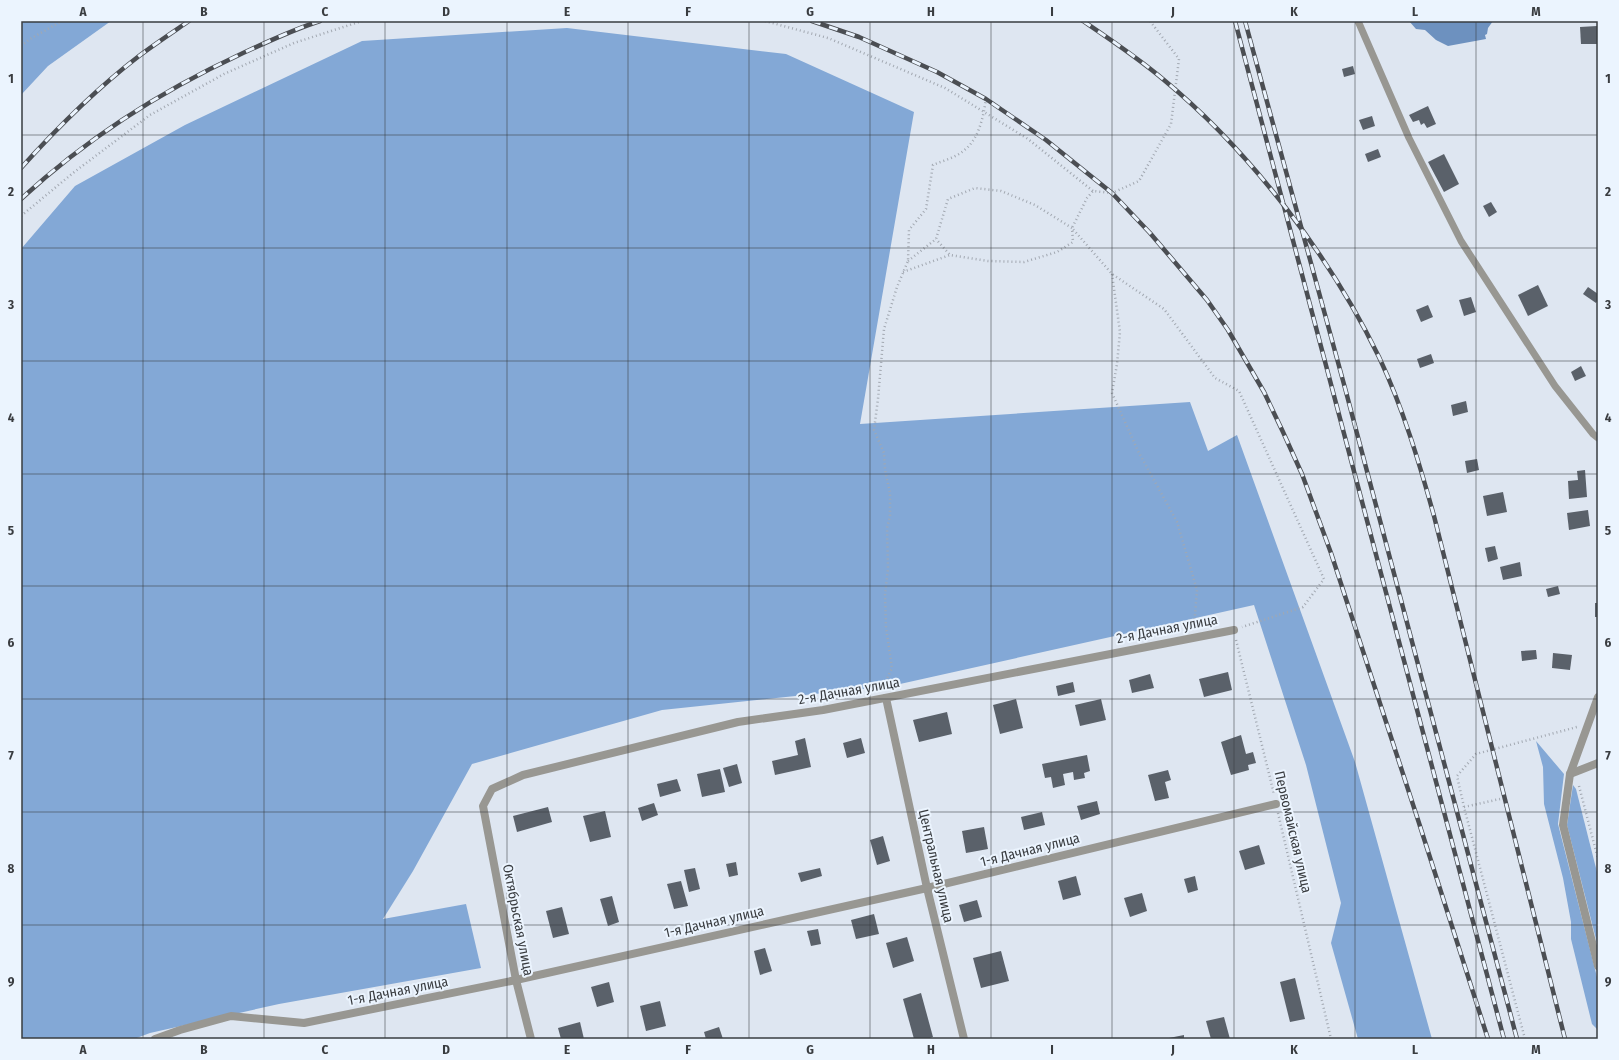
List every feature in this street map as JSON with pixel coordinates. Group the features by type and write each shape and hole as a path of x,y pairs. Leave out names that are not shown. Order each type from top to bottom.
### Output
{"street":[{"name":"2-я Дачная улица","path":"483,806 492,789 523,775 738,722 823,710 1234,630"},
{"path":"1598,697 1570,774 1563,825 1598,966"},
{"name":"Центральная улица","path":"886,698 927,888 964,1039"},
{"path":"1570,774 1598,763"},
{"name":"1-я Дачная улица","path":"155,1039 180,1030 231,1016 304,1023 516,980 927,888 1276,804"},
{"name":"Октябрьская улица","path":"483,806 516,980 531,1039"}],"lane":[{"path":"1358,21 1409,138 1461,241 1555,386 1593,434 1598,438"}],"path":[{"path":"21,46 30,39 62,21"},
{"path":"21,216 72,173 150,115 224,74 294,43 362,21"},
{"path":"765,21 828,38 945,88 1028,139 1093,191 1112,193 1139,181 1171,124 1179,59 1150,21"},
{"path":"886,698 884,686 892,668 886,628 885,594 888,569 890,493 885,470 884,453 874,430 884,329 897,287 908,261 909,230 926,209 933,165 962,152 974,140 983,120 986,99"},
{"path":"908,261 936,239 948,199 975,188 1001,191 1035,205 1072,228 1112,274 1164,309 1215,378 1239,391 1324,579 1303,607 1234,630"},
{"path":"903,272 950,255 988,261 1024,262 1058,252 1073,242 1072,228 1087,198 1093,191"},
{"path":"936,239 950,255"},
{"path":"1112,274 1120,332 1112,393 1138,451 1177,522 1197,590 1193,637"},
{"name":"Первомайская улица","path":"1234,630 1331,1039"},
{"path":"1524,1039 1457,776 1476,754 1589,724"},
{"path":"1570,774 1579,786 1598,859"},
{"path":"1464,808 1500,799"}],"shaded area":[{"path":"21,21 111,21 48,66 21,95"},
{"path":"1409,21 1493,21 1488,28 1487,34 1485,35 1486,39 1448,46 1436,40 1425,30 1416,29"},
{"path":"567,28 786,54 914,112 860,424 1190,402 1208,451 1237,435 1355,762 1432,1039 1358,1039 1331,943 1341,903 1306,765 1254,605 891,686 662,710 472,764 413,871 383,919 466,904 481,968 279,1004 150,1033 134,1039 21,1039 21,249 75,186 185,125 362,41"},
{"path":"1536,741 1564,774 1558,824 1598,981 1598,1030 1592,1024 1571,939 1571,922 1563,878 1544,804 1543,767"},
{"path":"1573,785 1576,789 1598,876 1598,947 1567,825"}],"building":[{"path":"1597,26 1597,44 1581,44 1580,27"},
{"path":"1353,66 1355,74 1344,77 1342,69"},
{"path":"1428,106 1436,124 1427,128 1424,123 1421,125 1419,120 1413,122 1409,115"},
{"path":"1372,116 1375,126 1363,130 1359,120"},
{"path":"1378,149 1381,157 1368,162 1365,154"},
{"path":"1444,154 1459,184 1444,192 1428,162"},
{"path":"1491,202 1497,212 1489,217 1483,206"},
{"path":"1538,285 1548,306 1528,316 1518,295"},
{"path":"1588,287 1598,294 1598,300 1596,303 1583,294"},
{"path":"1471,297 1476,312 1464,316 1459,300"},
{"path":"1428,305 1433,317 1421,322 1416,310"},
{"path":"1431,354 1434,363 1420,368 1417,359"},
{"path":"1581,366 1586,376 1575,381 1571,372"},
{"path":"1466,401 1468,412 1453,416 1451,405"},
{"path":"1477,459 1479,470 1467,473 1465,461"},
{"path":"1585,470 1587,497 1569,499 1568,481 1578,480 1577,471"},
{"path":"1503,492 1507,512 1487,516 1483,496"},
{"path":"1588,510 1590,526 1569,530 1567,513"},
{"path":"1495,546 1498,559 1488,562 1485,548"},
{"path":"1520,562 1522,576 1503,580 1500,567"},
{"path":"1558,586 1560,594 1548,597 1546,589"},
{"path":"1595,603 1598,603 1598,617 1595,617"},
{"path":"1536,650 1537,659 1522,661 1521,651"},
{"path":"1553,653 1572,655 1570,670 1552,668"},
{"path":"1228,672 1232,690 1204,697 1199,679"},
{"path":"1150,674 1154,688 1132,693 1129,680"},
{"path":"1073,682 1075,692 1058,696 1056,686"},
{"path":"1016,699 1023,728 1000,734 993,705"},
{"path":"1101,699 1106,720 1080,726 1075,705"},
{"path":"947,712 952,734 919,742 913,720"},
{"path":"1241,735 1246,754 1253,752 1256,763 1248,765 1249,770 1231,775 1221,742"},
{"path":"805,738 811,767 775,775 772,761 798,755 795,741"},
{"path":"861,738 865,753 847,758 843,743"},
{"path":"1087,755 1090,771 1084,773 1085,778 1074,780 1073,772 1063,774 1065,785 1053,788 1051,777 1045,778 1042,764"},
{"path":"737,764 742,783 729,787 723,768"},
{"path":"720,769 725,792 702,797 697,774"},
{"path":"1168,770 1171,780 1165,782 1169,798 1155,801 1148,775"},
{"path":"677,779 681,791 660,797 657,784"},
{"path":"1097,801 1100,814 1081,820 1077,806"},
{"path":"654,803 658,815 642,821 638,808"},
{"path":"548,807 552,822 517,832 513,816"},
{"path":"605,811 611,837 590,842 583,816"},
{"path":"1042,812 1045,825 1024,830 1021,817"},
{"path":"984,827 988,849 966,853 962,831"},
{"path":"883,836 890,861 877,865 870,840"},
{"path":"1259,845 1265,864 1245,870 1239,851"},
{"path":"736,862 738,875 729,877 726,864"},
{"path":"695,868 700,889 689,892 684,870"},
{"path":"820,868 822,876 801,882 798,873"},
{"path":"1076,876 1081,895 1063,900 1058,881"},
{"path":"1195,876 1198,890 1188,893 1184,879"},
{"path":"681,881 688,906 674,909 667,884"},
{"path":"1142,893 1147,911 1130,917 1124,898"},
{"path":"612,896 619,922 608,926 600,899"},
{"path":"977,900 982,917 964,922 959,905"},
{"path":"562,907 569,934 553,938 546,911"},
{"path":"874,914 879,934 856,939 851,920"},
{"path":"818,929 821,944 811,946 807,931"},
{"path":"907,937 914,961 893,968 886,943"},
{"path":"765,948 772,971 760,975 754,951"},
{"path":"1001,951 1009,981 981,988 973,958"},
{"path":"1295,978 1305,1019 1290,1022 1280,982"},
{"path":"609,982 614,1002 597,1007 591,987"},
{"path":"921,993 933,1037 927,1039 914,1039 903,999"},
{"path":"660,1001 666,1026 646,1031 640,1006"},
{"path":"1224,1017 1230,1039 1211,1039 1206,1021"},
{"path":"580,1022 584,1039 561,1039 558,1028"},
{"path":"719,1027 723,1039 706,1039 704,1032"},
{"path":"1184,1035 1184,1039 1169,1039 1169,1038"}],"railway":[{"path":"21,168 92,95 139,56 189,21"},
{"path":"21,199 72,156 153,100 211,68 290,32 320,21"},
{"path":"812,21 859,37 937,72 986,99 1046,140 1112,193 1150,233 1207,300 1228,330 1264,392 1283,432 1302,474 1331,553 1488,1039"},
{"path":"1083,21 1114,42 1164,80 1196,108 1257,172 1285,207 1337,281 1359,319 1388,376 1403,415 1434,516 1565,1039"},
{"path":"1235,21 1504,1039"},
{"path":"1245,21 1345,388 1517,1039"}]}
